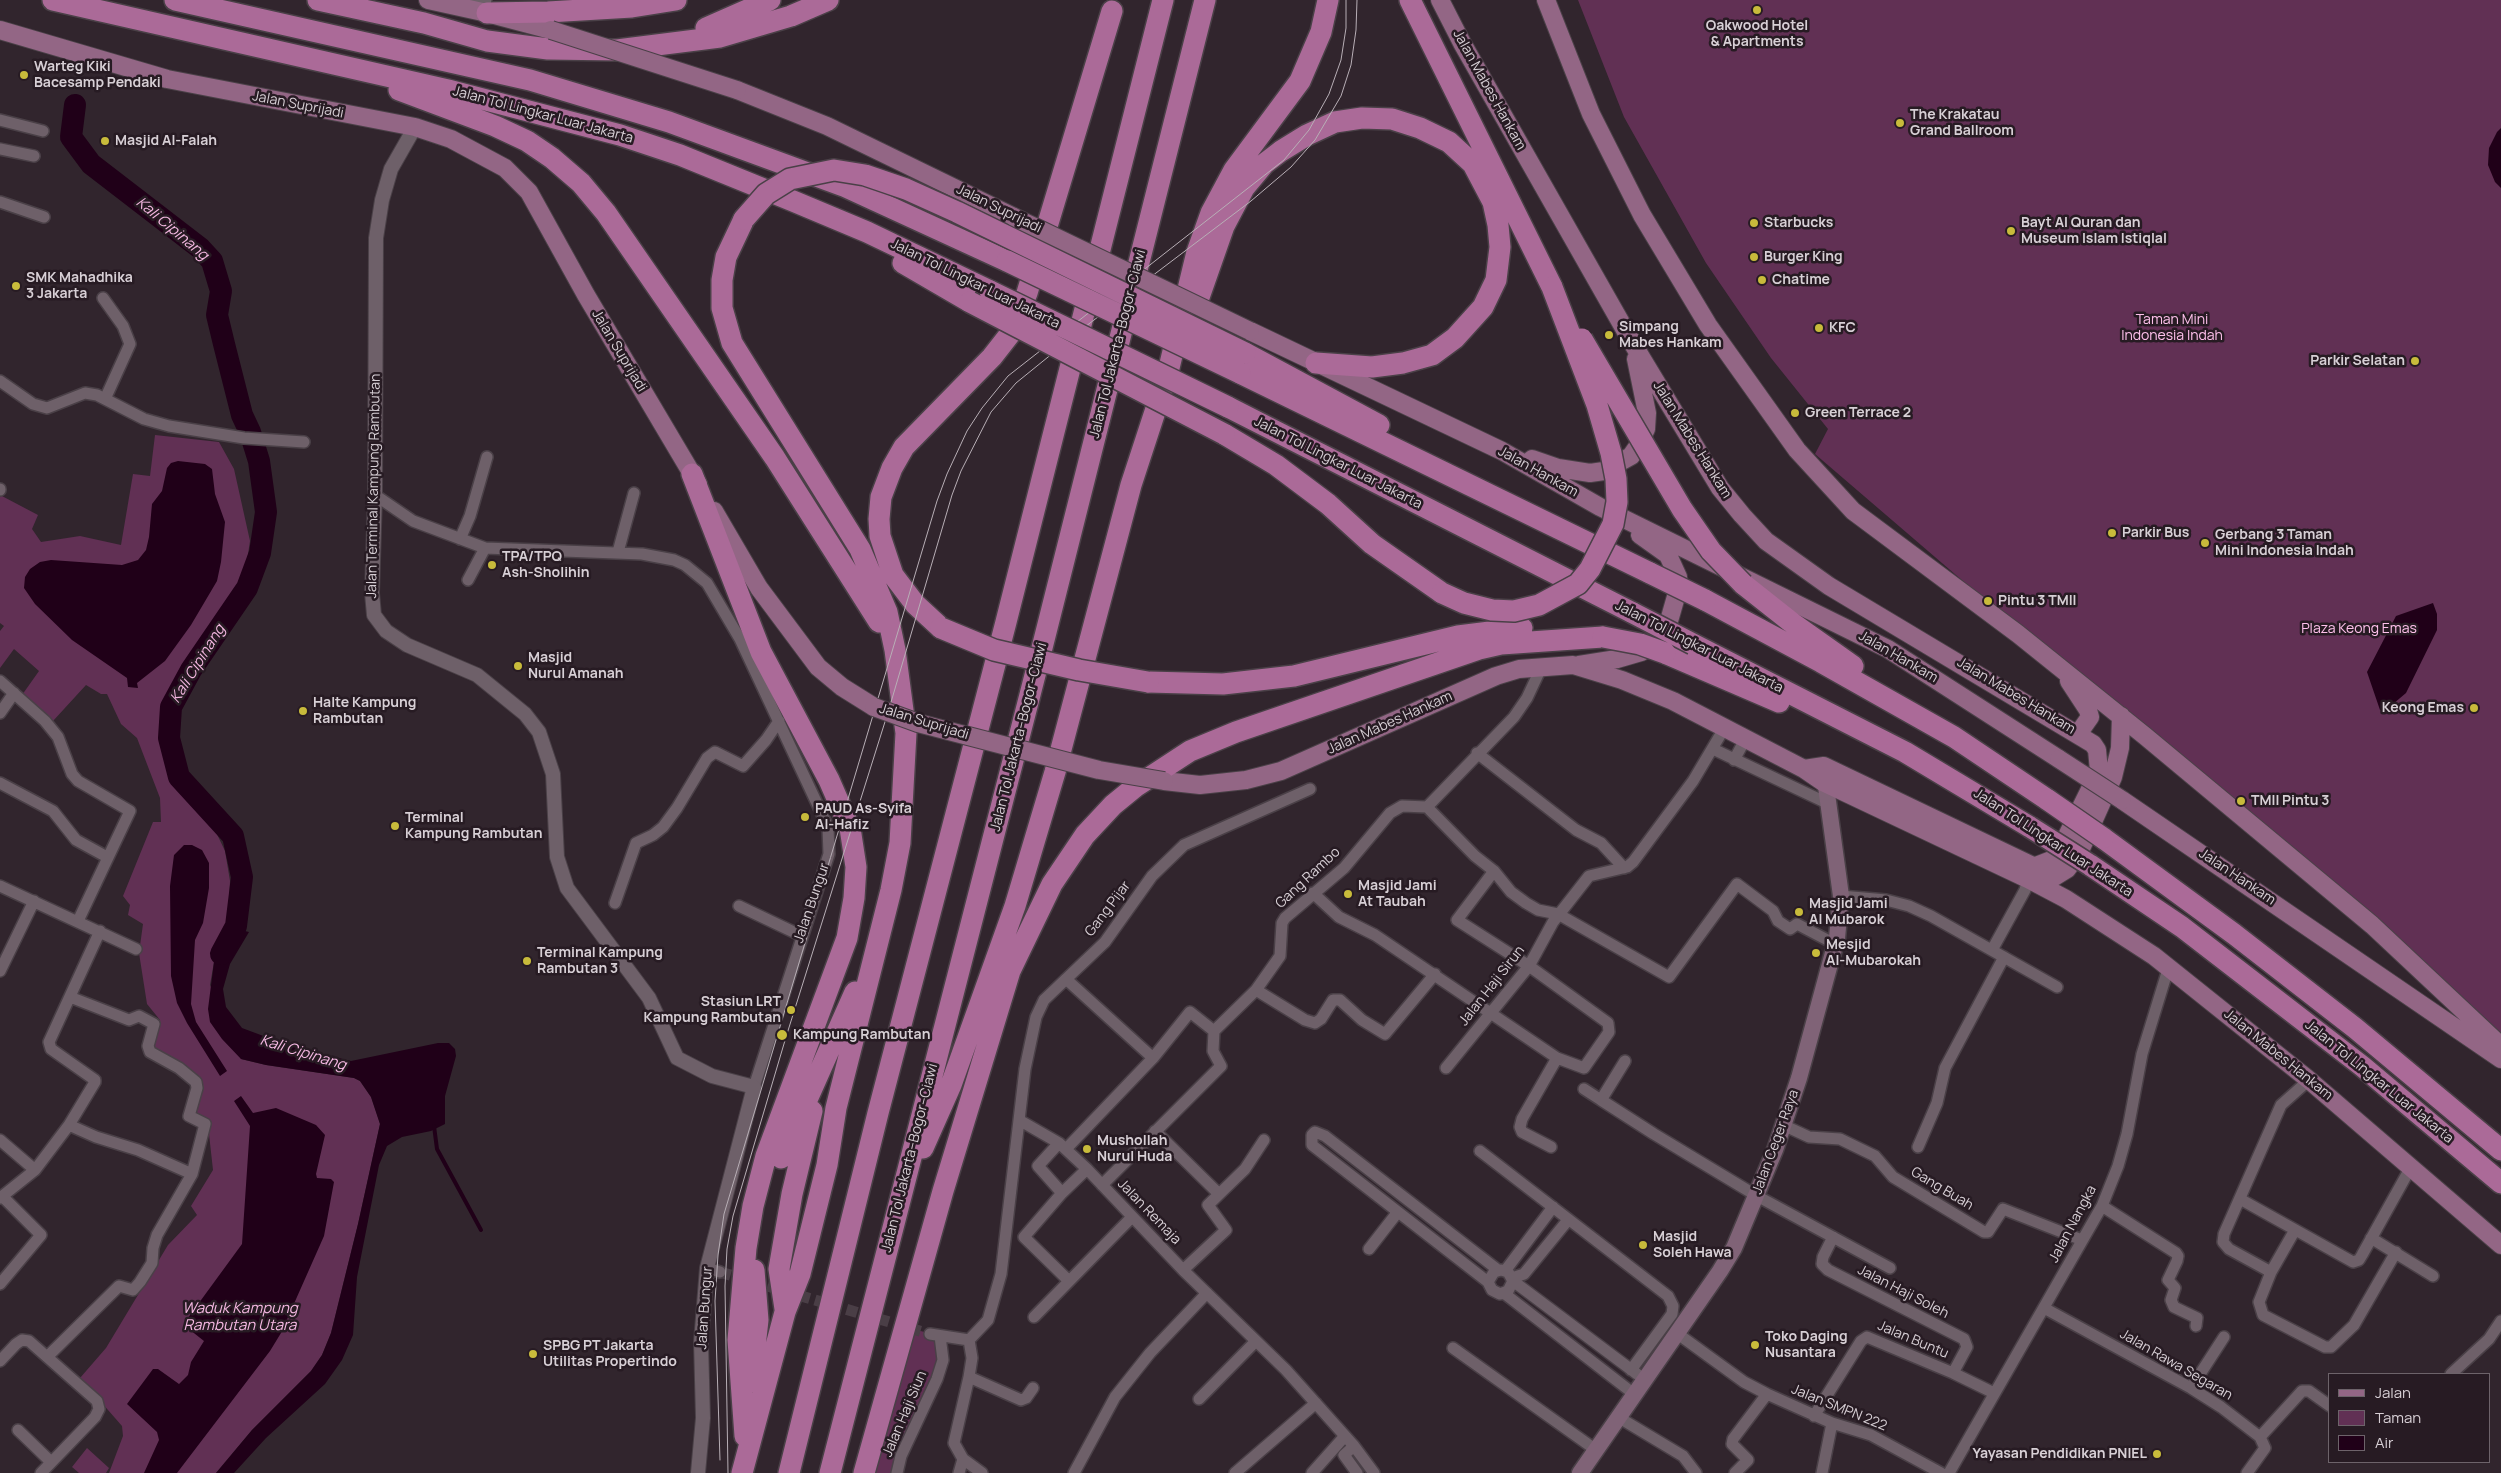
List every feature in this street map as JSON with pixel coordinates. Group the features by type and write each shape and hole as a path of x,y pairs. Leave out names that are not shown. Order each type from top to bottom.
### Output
{"highway":[{"name":"Jalan Tol Lingkar Luar Jakarta","path":"53,0 565,118 620,134 680,155 867,232 990,291 1228,407 1905,752 2090,864 2182,927 2362,1066 2501,1183"},
{"name":"Jalan Tol Lingkar Luar Jakarta","path":"175,0 530,80 670,122 846,187 1007,261 1242,363 1519,507 1706,600 1954,737 2103,838 2234,934 2355,1028 2501,1150"},
{"path":"318,0 424,23 487,41 539,48 617,50 720,37 791,16 828,0"},
{"path":"486,6 548,12 632,7 676,0"},
{"path":"671,42 742,14 770,0"},
{"path":"788,1473 1163,0"},
{"name":"Jalan Tol Jakarta–Bogor–Ciawi","path":"830,1473 1043,644 1204,0"},
{"path":"898,1205 951,1085 1015,906 1056,772 1131,485 1168,372 1197,252 1211,213 1234,170 1300,81 1321,32 1328,0"},
{"path":"1410,0 1552,286 1682,509 1711,551 1743,584 1791,622 1954,737"},
{"path":"1112,11 1027,293 1010,334 992,357 904,448 892,468 881,497 880,536 893,575 915,604 942,628 994,650 1078,670 1148,682 1223,684 1294,676 1458,636 1511,628 1552,627 1640,644 1819,720 1905,752"},
{"path":"309,58 495,126 527,141 546,154 581,184 606,213 775,458 872,609 895,650"},
{"path":"1168,372 1189,326 1224,226 1244,188 1264,164 1307,135 1335,122 1362,118 1392,119 1420,128 1449,142 1473,164 1493,202 1498,225 1500,247 1496,280 1483,307 1455,338 1432,355 1403,363 1372,367 1316,363"},
{"path":"744,1464 785,1312 800,1274 827,1165 836,1108 900,844 905,786 906,733 895,650 887,612 860,549 732,343 722,308 722,280 726,257 744,219 766,194 790,179 834,170 865,175 957,212 1242,363"},
{"path":"793,201 970,302 1224,434 1276,465 1328,504 1372,544 1442,593 1464,603 1492,610 1514,611 1539,605 1578,584 1590,569 1613,524 1617,502 1611,453 1597,404 1552,286"},
{"path":"692,474 761,652 829,780 850,828 856,867 854,898 847,938 766,1156 753,1206 746,1248 738,1340 744,1464"},
{"path":"864,1473 943,1191 1010,971 1052,884 1085,835 1113,805 1135,787 1190,751 1236,732 1439,662 1501,644 1603,637"},
{"path":"753,1428 750,1378 758,1320 754,1263 764,1210 778,1165 877,944"},
{"path":"785,1312 779,1269 792,1194 824,1059"}],"main road":[{"name":"Jalan Suprijadi","path":"428,0 446,4 486,6 551,30 737,90 828,126 1250,331"},
{"name":"Jalan Mabes Hankam","path":"1440,0 1462,44 1633,344 1720,488 1766,541 1829,586 2094,744 2097,750 2099,771 2060,850 2037,879"},
{"path":"1546,0 1591,114 1642,215 1708,325 1797,450 1852,511 2061,668 2120,716 2372,925 2501,1046"},
{"name":"Jalan Suprijadi","path":"0,30 167,79 416,127 451,139 481,153 505,168 529,192 586,294 759,588 818,667 842,687 874,707 918,723 1099,770 1164,781"},
{"name":"Jalan Hankam","path":"1250,331 1502,451 1600,507 1888,649 2122,800 2501,1059"},
{"path":"1502,451 1558,468 1590,473 1604,471 1631,456 1646,429 1647,413 1633,344"},
{"path":"1573,665 1617,659 1641,652 1652,646 1669,621 1679,586 1675,568 1668,555 1600,507"},
{"name":"Jalan Mabes Hankam","path":"1164,781 1200,785 1246,780 1281,771 1496,676 1519,669 1573,665 1645,689 1725,727 1804,769 1824,774 2037,879 2169,966 2309,1080 2501,1245"},
{"path":"2061,668 2088,710 2090,717 2078,734"},
{"path":"2037,879 2066,869 2079,853 2114,777 2120,748 2120,716"},
{"name":"Jalan Ceger Raya","path":"1580,1473 1678,1334 1734,1248 1757,1196 1783,1125 1812,1034 1837,938 1841,896 1824,774"}],"street":[{"path":"0,120 43,131"},
{"name":"Jalan Terminal Kampung Rambutan","path":"416,127 391,169 382,200 376,238 375,495 372,593 374,615 386,630 407,645 484,680 524,714 539,732 553,774 557,857 567,888 649,998 677,1058 712,1076 754,1087"},
{"path":"0,148 34,156"},
{"path":"0,202 44,217"},
{"path":"104,298 123,326 130,344 105,399"},
{"path":"0,381 33,404 47,408 85,393 105,399 144,419 200,432 257,440 304,442"},
{"path":"460,539 470,516 487,457"},
{"path":"618,552 634,493"},
{"name":"Jalan Bungur","path":"375,495 414,521 485,548 552,552 618,552 674,560 697,572 708,583 740,640 828,827 829,854 754,1087 713,1270 701,1342 703,1418 698,1473"},
{"path":"468,580 485,548"},
{"path":"1542,666 1527,698 1514,717 1477,753 1427,807 1475,856 1494,871 1511,892 1538,910 1558,914 1670,977 1737,884 1773,911 1778,921 1790,929 1797,924 1835,944"},
{"path":"0,681 45,721 58,737 72,774 78,781 130,811 78,921"},
{"path":"0,713 14,693"},
{"path":"615,903 636,843 653,835 663,827 677,808 707,758 715,752 743,766 779,721"},
{"path":"1477,753 1576,830 1601,844 1624,868 1633,862 1694,781 1725,727"},
{"path":"1734,760 1746,738"},
{"path":"1713,749 1827,803"},
{"path":"0,782 53,811 76,840 107,857"},
{"name":"Gang Pijar","path":"969,1340 988,1320 1001,1274 1025,1069 1036,1017 1044,1000 1105,942 1152,876 1184,845 1310,790"},
{"name":"Gang Rambo","path":"1214,1031 1256,990 1280,956 1282,923 1312,893 1344,868 1390,813 1402,806 1427,807"},
{"name":"Jalan Haji Sirun","path":"1446,1068 1529,966 1558,914 1589,876 1624,868"},
{"path":"1312,893 1339,916 1375,935 1435,974 1557,1058 1584,1068 1609,1032 1608,1023 1529,966 1457,920 1494,871"},
{"path":"1992,950 2037,879"},
{"path":"0,886 136,949"},
{"path":"1841,896 1886,900 1909,906 2057,987"},
{"path":"0,970 34,901"},
{"path":"739,906 802,936"},
{"path":"0,1284 41,1235 1,1198 35,1170 69,1125 95,1081 49,1046 100,931"},
{"path":"1918,1147 1938,1103 1945,1068 2004,957"},
{"name":"Jalan Nangka","path":"1949,1473 2102,1206 2120,1158 2142,1054 2169,966"},
{"path":"1256,990 1305,1020 1316,1023 1321,1019 1333,1000 1340,1000 1362,1020 1385,1034 1435,974"},
{"path":"1066,980 1153,1058"},
{"path":"47,1357 120,1286 131,1290 136,1288 150,1267 152,1248 157,1235 192,1174 205,1124 189,1116 197,1088 196,1082 178,1068 150,1052 148,1046 154,1024 139,1016 129,1020 70,997"},
{"path":"1062,1193 1038,1166 1062,1146 1153,1058 1190,1012 1214,1031 1212,1051 1221,1066 1102,1185"},
{"path":"1551,1147 1522,1132 1520,1127 1522,1119 1557,1058"},
{"path":"1601,1100 1625,1061"},
{"path":"2271,1272 2229,1249 2223,1242 2224,1234 2280,1105 2309,1080"},
{"name":"Jalan Haji Soleh","path":"1584,1089 1757,1196 1890,1268"},
{"name":"Jalan Remaja","path":"1019,1120 1062,1146 1087,1169 1183,1270 1316,1403 1346,1436 1374,1473"},
{"path":"69,1125 96,1137 138,1150 192,1174"},
{"name":"Gang Buah","path":"1783,1125 1810,1137 1840,1139 1876,1156 1893,1177 1984,1232 1988,1232 2003,1208 2082,1240"},
{"path":"1155,1131 1219,1194"},
{"path":"1634,1394 1505,1294 1492,1290 1488,1282 1312,1145 1312,1135 1315,1132 1325,1136 1644,1380"},
{"path":"0,1140 35,1170"},
{"path":"1183,1270 1227,1229 1208,1207 1245,1169 1264,1140"},
{"path":"1480,1151 1668,1296 1673,1306 1672,1314 1631,1370"},
{"path":"2240,1199 2353,1262 2359,1260 2411,1167"},
{"path":"1068,1281 1024,1237 1062,1193 1087,1169"},
{"path":"2102,1206 2176,1253 2178,1256 2177,1261 2168,1280 2175,1288 2171,1300 2174,1307 2197,1318 2196,1326"},
{"path":"1505,1294 1511,1289 1507,1275 1552,1207"},
{"path":"1369,1249 1397,1213"},
{"path":"1034,1317 1132,1217"},
{"path":"1488,1282 1491,1274 1524,1274 1568,1220"},
{"path":"2296,1230 2271,1272 2259,1302 2259,1308 2263,1315 2318,1344 2331,1347 2354,1325 2396,1252"},
{"name":"Jalan Haji Soleh","path":"1833,1238 1823,1257 1822,1264 1828,1270 1964,1339 1967,1347 1953,1373"},
{"path":"2371,1238 2433,1276"},
{"path":"1074,1473 1115,1397 1150,1353 1207,1293"},
{"name":"Jalan Rawa Segaran","path":"2044,1308 2191,1388 2221,1407 2260,1437"},
{"path":"2452,1373 2488,1339 2501,1321"},
{"name":"Jalan SMPN 222","path":"1678,1334 1744,1382 1814,1416 1871,1435 1941,1473"},
{"name":"Jalan Haji Siun","path":"897,1473 901,1456 937,1379 942,1360 935,1335 969,1340"},
{"name":"Jalan Buntu","path":"1814,1416 1862,1340 1867,1336 1953,1373"},
{"path":"2191,1388 2224,1337"},
{"path":"0,1361 22,1340 29,1341 97,1401 99,1409 95,1417 41,1473"},
{"path":"969,1340 972,1358 954,1443 962,1459 982,1473"},
{"path":"1199,1399 1256,1341"},
{"path":"1453,1348 1596,1450"},
{"path":"1953,1373 1994,1393"},
{"path":"969,1376 1020,1400 1026,1398 1033,1388"},
{"path":"2247,1473 2265,1448 2260,1437 2302,1391 2309,1392 2328,1405"},
{"path":"1735,1473 1748,1460 1732,1444 1733,1440 1767,1394"},
{"path":"1235,1473 1316,1403"},
{"path":"1618,1417 1683,1456 1696,1473"},
{"path":"1822,1473 1832,1423"},
{"path":"18,1430 51,1462"},
{"path":"1312,1473 1346,1436"},
{"path":"1354,1446 1344,1455 1357,1473"},
{"path":"959,1473 962,1459"}],"green space":[{"name":"Taman Mini Indonesia Indah","path":"1578,0 2501,0 2501,1035 2133,727 1815,454 1828,429 1771,358 1706,263 1624,117"},
{"path":"155,435 219,442 234,469 250,541 246,567 235,598 178,678 166,702 161,721 164,748 173,780 215,830 225,851 230,881 228,927 214,962 210,985 241,1059 266,1065 354,1078 360,1081 371,1097 380,1124 331,1333 322,1355 311,1371 252,1430 216,1473 109,1473 123,1436 122,1426 80,1378 106,1348 168,1245 197,1215 191,1206 213,1170 208,1125 192,1116 201,1079 152,1050 160,1020 147,1004 139,953 143,924 128,915 130,905 123,896 153,822 161,822 160,798 137,738 121,724 107,694 101,694 86,685 53,721 22,695 39,671 14,649 0,668 0,631 4,626 0,623 0,495 38,515 32,529 41,542 80,536 121,545 133,474 150,476"},
{"path":"905,1327 940,1336 943,1360 897,1473 864,1473"},
{"path":"87,1448 109,1468 106,1473 79,1473 72,1467"}],"water":[{"path":"2501,128 2501,188 2495,182 2488,165 2489,148"},
{"path":"178,461 205,464 212,469 215,494 225,522 217,581 191,625 165,661 137,683 138,688 128,687 127,678 72,640 35,604 24,588 25,577 30,569 40,562 51,560 122,565 138,560 146,550 152,504 162,491 167,468 171,463"},
{"path":"2433,603 2437,614 2437,630 2406,693 2393,704 2380,710 2367,672 2396,616"},
{"path":"184,845 192,845 202,850 209,863 209,888 203,923 195,940 191,1004 196,1022 227,1071 220,1076 187,1023 177,1003 171,976 170,886 174,855"},
{"path":"228,927 249,932 230,964 223,989 226,1007 242,1028 293,1047 351,1061 438,1043 449,1043 455,1049 456,1056 445,1096 445,1124 431,1131 402,1137 387,1146 379,1165 357,1277 353,1335 342,1360 325,1384 266,1438 234,1473 216,1473 252,1430 311,1371 322,1355 331,1333 380,1124 371,1097 360,1081 354,1078 266,1065 241,1059 222,1039 210,1022 208,1009 214,962"},
{"name":"Waduk Kampung Rambutan Utara","path":"241,1096 253,1113 276,1108 316,1125 325,1135 316,1174 317,1178 331,1179 334,1182 324,1236 281,1333 270,1351 177,1473 144,1473 159,1440 157,1432 127,1404 153,1369 158,1369 179,1384 188,1375 191,1362 204,1341 185,1326 185,1322 242,1244 250,1126 234,1101"}],"waterway":[{"name":"Kali Cipinang","path":"75,105 71,137 91,164 200,248 212,261 221,291 217,315 242,415 250,432 259,461 266,512 260,553 247,588 191,670 171,707 169,738 179,777 233,836 242,877 236,926 221,954"},
{"path":"434,1126 437,1149 481,1230"}],"tunnel":[{"path":"720,1272 930,1334"}],"tram line":[{"path":"720,1460 715,1301 718,1255 724,1214 937,501 947,474 967,431 982,408 1008,376 1284,160 1309,130 1329,94 1341,60 1346,28 1346,0"},
{"path":"728,1473 725,1286 727,1249 733,1216 786,1037 889,709 952,495 961,471 991,412 1016,383 1090,323 1251,201 1291,167 1315,140 1341,96 1351,65 1356,30 1357,0"}],"place":[{"name":"Oakwood Hotel & Apartments","path":"1757,10"},
{"name":"Warteg Kiki Bacesamp Pendaki","path":"24,75"},
{"name":"The Krakatau Grand Ballroom","path":"1900,123"},
{"name":"Masjid Al-Falah","path":"105,141"},
{"name":"Starbucks","path":"1754,223"},
{"name":"Bayt Al Quran dan Museum Islam Istiqlal","path":"2011,231"},
{"name":"Burger King","path":"1754,257"},
{"name":"Chatime","path":"1762,280"},
{"name":"SMK Mahadhika 3 Jakarta","path":"16,286"},
{"name":"KFC","path":"1819,328"},
{"name":"Simpang Mabes Hankam","path":"1609,335"},
{"name":"Parkir Selatan","path":"2415,361"},
{"name":"Green Terrace 2","path":"1795,413"},
{"name":"Parkir Bus","path":"2112,533"},
{"name":"Gerbang 3 Taman Mini Indonesia Indah","path":"2205,543"},
{"name":"TPA/TPQ Ash-Sholihin","path":"492,565"},
{"name":"Pintu 3 TMII","path":"1988,601"},
{"name":"Masjid Nurul Amanah","path":"518,666"},
{"name":"Keong Emas","path":"2474,708"},
{"name":"Halte Kampung Rambutan","path":"303,711"},
{"name":"TMII Pintu 3","path":"2241,801"},
{"name":"PAUD As-Syifa Al-Hafiz","path":"805,817"},
{"name":"Terminal Kampung Rambutan","path":"395,826"},
{"name":"Masjid Jami At Taubah","path":"1348,894"},
{"name":"Masjid Jami Al Mubarok","path":"1799,912"},
{"name":"Mesjid Al-Mubarokah","path":"1816,953"},
{"name":"Terminal Kampung Rambutan 3","path":"527,961"},
{"name":"Stasiun LRT Kampung Rambutan","path":"791,1010"},
{"name":"Kampung Rambutan","path":"782,1035"},
{"name":"Mushollah Nurul Huda","path":"1087,1149"},
{"name":"Masjid Soleh Hawa","path":"1643,1245"},
{"name":"Toko Daging Nusantara","path":"1755,1345"},
{"name":"SPBG PT Jakarta Utilitas Propertindo","path":"533,1354"},
{"name":"Yayasan Pendidikan PNIEL","path":"2157,1454"}],"park label":[{"name":"Plaza Keong Emas","path":"2359,629"}]}
